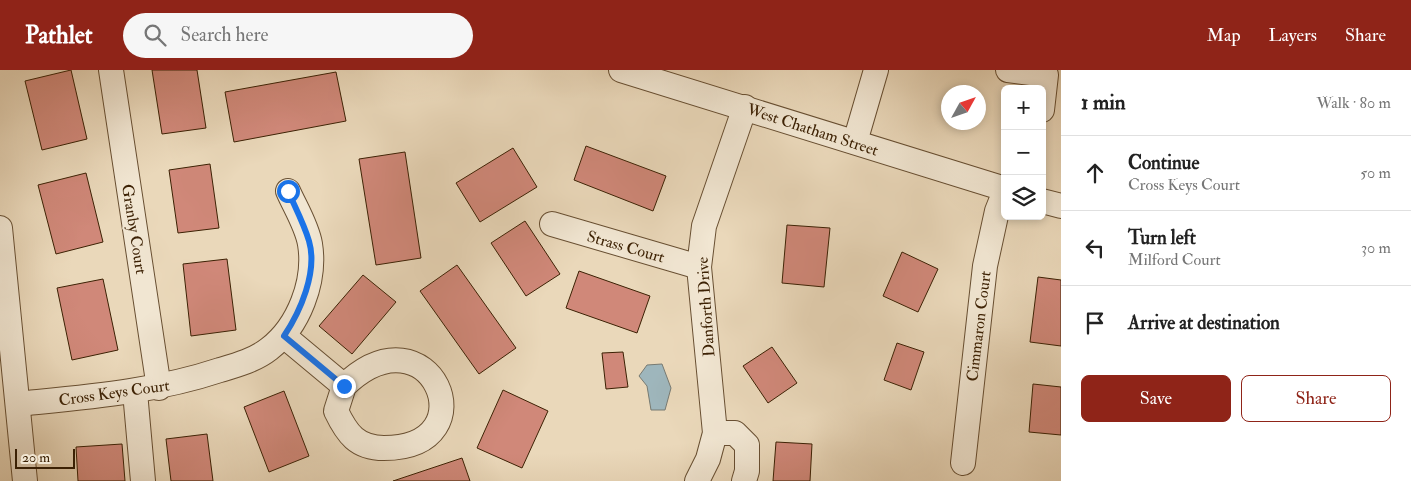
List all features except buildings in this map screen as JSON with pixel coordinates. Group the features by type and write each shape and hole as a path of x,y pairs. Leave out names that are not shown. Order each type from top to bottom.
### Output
{"street":[{"name":"Granby Court","path":"111,70 159,388"},
{"name":"West Chatham Street","path":"621,70 745,107 1001,189"},
{"path":"855,142 876,70"},
{"path":"1008,70 1048,72 1046,85"},
{"name":"Danforth Drive","path":"697,481 708,459 715,433 699,267 704,226 745,107"},
{"name":"Cross Keys Court","path":"18,404 159,388 248,361 268,350 284,336 297,316 304,300 310,265 310,243 288,191"},
{"name":"Cimmaron Court","path":"963,463 985,266 1001,200"},
{"path":"1046,201 1061,206"},
{"name":"Strass Court","path":"552,224 699,267"},
{"path":"0,228 25,481"},
{"path":"284,336 344,386"},
{"path":"393,360 410,363 426,370 435,382 442,402 440,421 427,436 415,442 384,448 365,446 351,436 342,425 336,411 344,386 367,367 393,360"},
{"path":"135,392 143,481"},
{"path":"715,433 735,433 747,445 747,471 744,481"}],"water":[{"path":"662,364 671,388 665,410 651,410 647,386 639,376 647,365"}],"route":[{"path":"288,191 310,243 310,265 304,300 297,316 284,336 344,386"}]}
